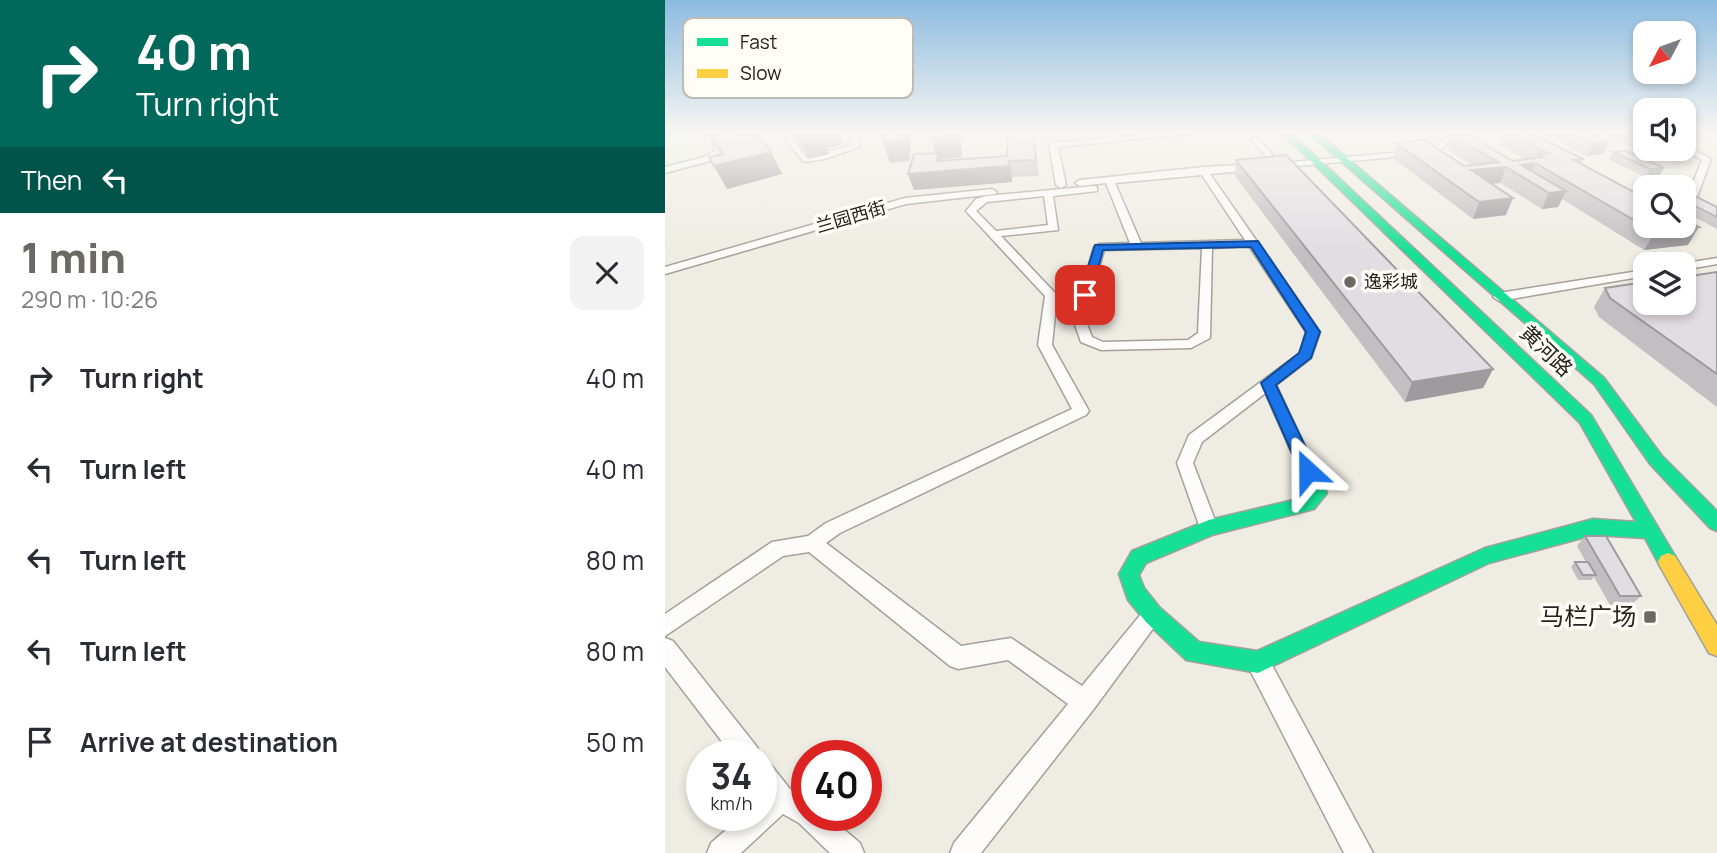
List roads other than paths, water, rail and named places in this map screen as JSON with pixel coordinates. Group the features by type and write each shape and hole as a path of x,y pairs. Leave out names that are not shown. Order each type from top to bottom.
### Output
{"main road":[{"name":"黄河路","path":"1328,173 1586,419 1619,469 1686,597 1717,645"},
{"name":"黄河路","path":"1359,173 1599,381 1656,460 1717,523"},
{"path":"1268,383 1318,493 1308,504 1209,528 1139,557 1129,574 1135,593 1153,615 1194,652 1258,662 1485,556 1593,527 1651,531"}],"street":[{"path":"994,234 1054,228 1054,173"},
{"name":"兰园西街","path":"665,271 905,201 1055,189 1177,173"},
{"path":"1205,173 1313,332 1306,355 1195,439 1185,463 1209,528"},
{"path":"1702,173 1691,201 1717,215"},
{"path":"1109,180 1137,246"},
{"path":"665,626 779,548 812,543 833,528 1081,411 1045,345 1051,295 971,211 979,201 1055,189 1094,188"},
{"path":"1207,245 1205,335 1191,344 1101,346 1087,340 1079,319 1099,247 1254,243"},
{"path":"1696,265 1717,261"},
{"path":"1499,297 1633,275"},
{"path":"812,543 958,658 1011,649 1085,702"},
{"path":"964,853 1153,615"},
{"path":"665,649 736,740"},
{"path":"1258,662 1359,853"},
{"path":"777,793 791,804"},
{"path":"721,853 781,798"},
{"path":"826,831 850,853"}],"place":[{"name":"逸彩城","path":"1350,282"},
{"name":"马栏广场","path":"1650,617"}]}
